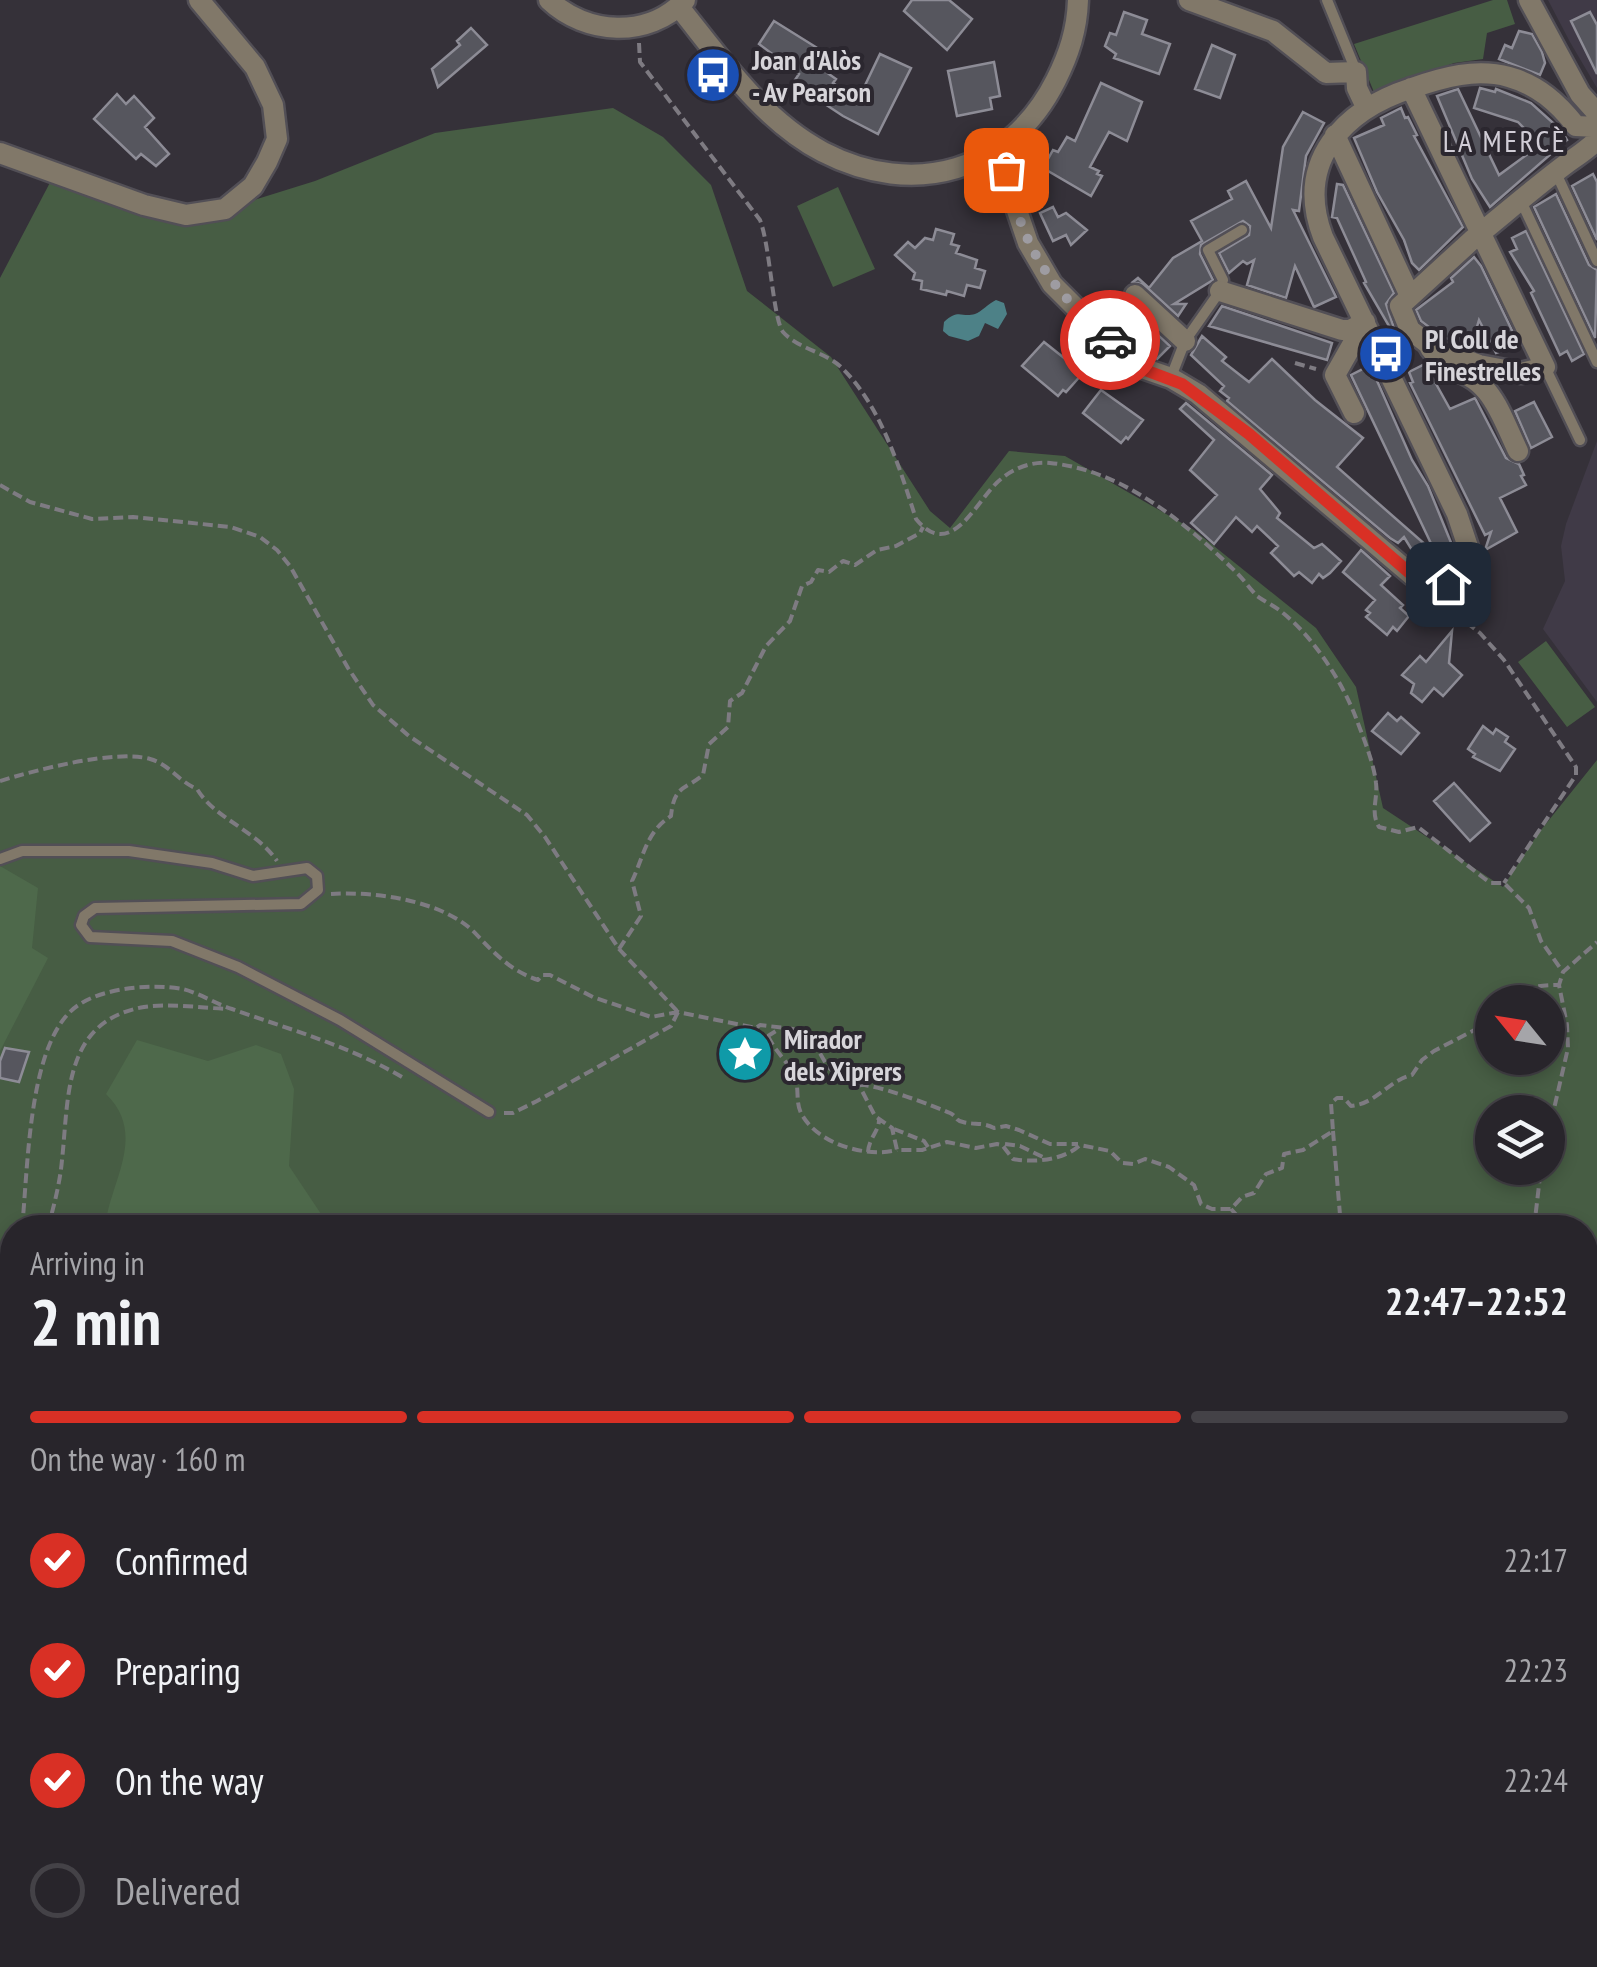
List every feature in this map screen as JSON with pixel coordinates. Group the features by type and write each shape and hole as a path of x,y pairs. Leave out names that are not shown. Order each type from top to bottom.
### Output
{"street":[{"path":"0,154 186,216 224,209 253,186 267,162 276,139 273,105 255,68 199,0"},
{"path":"548,0 562,13 610,29 642,26 682,3 725,66 768,110 822,152 877,172 919,176 964,166 997,151 1024,129 1049,94 1069,51 1078,0"},
{"path":"1189,0 1273,31 1326,73 1356,72 1357,88 1366,107"},
{"path":"1529,0 1580,94 1597,113"},
{"path":"997,151 1028,243 1052,284 1093,325 1145,370 1170,378 1198,394 1412,575 1435,586 1448,584 1462,574 1469,550 1457,514 1323,237 1316,213 1315,185 1335,135 1366,107 1412,88 1467,74 1498,74 1542,92 1592,136 1556,172 1405,301"},
{"path":"1335,135 1405,301 1410,330 1435,349 1479,365 1521,372 1546,366 1412,88"},
{"path":"1220,291 1342,330 1364,322"},
{"path":"1135,295 1185,341"},
{"path":"1354,413 1335,375 1364,322"},
{"path":"1424,341 1447,370 1462,371 1489,389 1518,451"}],"lane":[{"path":"1327,0 1356,72"},
{"path":"1556,172 1597,261"},
{"path":"1520,201 1597,362"},
{"path":"1170,378 1185,341 1220,291 1223,280 1208,250 1242,230"},
{"path":"1546,366 1580,440"},
{"path":"0,859 22,851 129,850 212,863 252,876 308,868 317,876 318,890 302,904 95,908 84,916 81,926 90,937 172,941 238,967 340,1020 489,1112"}],"path":[{"path":"642,26 640,62 760,220 770,249 780,325 788,336 844,370 866,400 885,435 922,528 936,533 957,529 1000,479 1038,463 1082,469 1140,496 1205,544 1258,596 1284,613 1324,662 1343,689 1356,718 1376,783 1374,808 1379,827 1399,832 1418,827 1484,880 1504,882"},
{"path":"1295,362 1335,375"},
{"path":"0,486 30,502 92,519 133,517 231,528 260,537 290,566 373,705 409,736 527,816 619,949 678,1012"},
{"path":"619,949 642,916 632,881 648,840 658,825 671,816 682,784 703,775 710,744 728,727 730,701 742,693 766,646 790,622 802,586 811,582 818,570 829,572 843,561 855,565 878,550 896,546 920,533 922,528"},
{"path":"1435,586 1442,602 1480,633 1504,660 1576,767 1576,775 1504,882"},
{"path":"0,780 91,760 130,756 153,759 260,841 272,852 282,873"},
{"path":"1504,882 1529,908 1541,941 1563,972"},
{"path":"318,890 328,895 360,894 436,907 458,918 504,963 525,976 538,980 542,975 550,975 593,997 652,1017 678,1012 756,1028 760,1025 793,1029 811,1038 828,1067 848,1083 868,1084 892,1092 949,1112 966,1123 1006,1126 1050,1144 1110,1151 1122,1163 1134,1164 1145,1159 1169,1168 1194,1185 1201,1204 1212,1209 1231,1209 1242,1197 1254,1193 1266,1174 1282,1168 1284,1154 1303,1150 1333,1131"},
{"path":"1559,985 1563,972 1597,942"},
{"path":"23,1215 31,1120 44,1056 67,1014 95,993 145,988 183,990 303,1031 369,1058 412,1082"},
{"path":"51,1215 62,1162 73,1067 86,1040 109,1018 145,1007 230,1009"},
{"path":"489,1112 513,1113 538,1101 671,1026 678,1012"},
{"path":"1565,1012 1565,1061"},
{"path":"756,1028 760,1035 768,1036 778,1030"},
{"path":"1340,1215 1331,1103 1337,1098 1344,1098 1351,1106 1371,1100 1412,1075 1434,1051 1475,1030"},
{"path":"768,1036 799,1086 798,1108 808,1125 850,1149 874,1154 907,1152 956,1141 976,1148 1020,1146 1048,1159"},
{"path":"859,1085 879,1118 897,1134 924,1141 928,1147"},
{"path":"868,1152 879,1118"},
{"path":"897,1134 898,1150"},
{"path":"1061,1143 1065,1152"},
{"path":"1004,1146 1013,1159 1048,1159 1074,1151 1080,1145"},
{"path":"1536,1215 1539,1185"},
{"path":"1231,1209 1236,1215"}],"shaded area":[{"path":"1548,0 1597,0 1597,88 1570,42"},
{"path":"1597,441 1597,702 1543,629 1565,581 1561,546 1566,524"}],"green space":[{"path":"1493,0 1507,0 1515,24 1487,33 1483,59 1454,63 1374,92 1354,44"},
{"path":"613,108 663,137 711,185 747,291 831,357 930,511 950,528 1009,451 1065,456 1194,530 1316,628 1356,687 1383,808 1503,887 1537,835 1597,760 1597,1215 0,1215 0,278 55,173 144,205 225,209 315,181 435,133"},
{"path":"838,187 875,269 833,287 797,206"},
{"path":"1546,641 1595,707 1567,727 1518,662"},
{"path":"0,866 38,888 32,948 48,958 0,1051"},
{"path":"137,1040 208,1061 256,1045 281,1054 294,1089 289,1166 322,1215 107,1215 125,1142 118,1110 106,1094"}],"water":[{"path":"996,300 1004,303 1007,314 998,329 985,323 979,336 968,341 943,331 949,318 975,314"}],"building":[{"path":"912,0 949,0 972,19 947,50 904,11"},
{"path":"1124,12 1147,20 1142,34 1170,44 1159,74 1114,58 1116,54 1105,46 1110,33 1116,35"},
{"path":"1590,12 1597,25 1597,74 1571,21"},
{"path":"774,21 835,59 826,72 836,79 833,83 858,100 880,54 911,68 878,134 793,83 799,74 759,44"},
{"path":"471,28 487,45 438,87 432,69 460,45 457,41"},
{"path":"1519,31 1532,34 1542,52 1545,63 1540,75 1499,59 1505,45 1512,48"},
{"path":"1212,45 1235,55 1220,98 1195,89"},
{"path":"994,62 1000,96 990,98 992,109 957,116 948,71"},
{"path":"1101,83 1142,102 1127,141 1109,132 1090,167 1102,176 1091,196 1043,168 1053,150 1058,152 1067,137 1075,141"},
{"path":"1480,88 1495,92 1496,89 1531,103 1567,140 1490,207 1472,179 1437,96 1458,89 1499,175 1540,145 1518,122 1474,108"},
{"path":"117,94 126,104 134,96 154,118 145,127 169,154 156,166 141,154 136,159 94,119"},
{"path":"1401,108 1463,227 1419,270 1377,192 1354,138 1384,125 1381,118"},
{"path":"1303,112 1324,123 1306,156 1299,211 1293,210 1336,297 1314,307 1295,266 1286,298 1247,285 1254,260 1247,264 1243,261 1229,273 1219,253 1249,235 1250,226 1243,221 1201,245 1200,254 1213,280 1174,304 1186,304 1178,316 1144,285 1133,282 1138,278 1149,288 1173,258 1202,241 1191,221 1232,199 1228,191 1246,181 1271,228 1283,147"},
{"path":"1593,174 1597,182 1597,240 1572,186"},
{"path":"1337,184 1343,185 1394,293 1386,304 1393,333 1364,283 1337,218 1332,217"},
{"path":"1556,194 1589,265 1597,270 1595,338 1534,207"},
{"path":"1053,207 1058,217 1066,213 1087,230 1071,245 1066,235 1053,241 1040,213"},
{"path":"936,229 954,234 951,244 959,246 956,253 977,260 975,268 985,271 980,288 967,285 964,296 921,289 922,281 913,279 915,273 895,255 908,242 915,248 925,238 933,240"},
{"path":"1526,231 1584,354 1572,361 1567,351 1560,355 1531,293 1534,291 1510,252 1517,249 1512,238"},
{"path":"1474,257 1519,345 1496,353 1479,320 1471,347 1442,337 1421,321 1416,310 1453,282 1451,278"},
{"path":"1122,294 1126,305 1170,346 1157,359 1103,314"},
{"path":"1222,306 1332,343 1327,360 1209,326"},
{"path":"1202,336 1226,357 1222,361 1249,382 1272,359 1363,438 1337,467 1436,554 1351,375 1365,368 1370,376 1374,374 1454,550 1423,565 1404,537 1398,543 1390,538 1227,401 1229,398 1220,391 1224,386 1191,355"},
{"path":"1044,342 1083,373 1058,396 1022,366"},
{"path":"1425,364 1450,409 1475,398 1506,458 1519,464 1524,475 1521,476 1526,485 1500,498 1517,532 1485,550 1491,532 1485,535 1410,383 1413,382 1409,372"},
{"path":"1101,390 1143,420 1121,443 1083,413"},
{"path":"1534,402 1552,437 1531,448 1515,411"},
{"path":"1186,403 1272,475 1260,489 1280,513 1277,518 1314,548 1322,544 1341,561 1330,573 1323,578 1319,574 1312,583 1299,572 1294,576 1271,553 1278,546 1257,526 1252,532 1236,517 1214,544 1191,523 1217,495 1190,470 1214,440 1180,409"},
{"path":"1361,550 1390,576 1381,585 1409,616 1397,631 1393,627 1387,635 1366,617 1370,613 1366,610 1375,600 1343,572"},
{"path":"1452,631 1449,663 1462,675 1443,696 1434,688 1422,702 1411,693 1414,684 1402,675 1420,656 1426,662"},
{"path":"1388,713 1397,721 1401,717 1419,733 1401,754 1372,731"},
{"path":"1483,726 1493,734 1496,729 1508,737 1505,742 1515,749 1500,771 1473,757 1475,754 1468,749"},
{"path":"1454,783 1490,823 1470,841 1434,801"},
{"path":"5,1048 29,1052 19,1082 0,1078"}],"way so far":[{"path":"1006,170 1016,214 1052,284 1110,340"}],"place":[{"name":"Joan d'Alòs - Av Pearson","path":"713,75"},
{"name":"Pl Coll de Finestrelles","path":"1386,354"},
{"name":"Mirador dels Xiprers","path":"745,1054"}],"district":[{"name":"LA MERCÈ","path":"1505,140"}],"route":[{"path":"1110,340 1145,370 1170,378 1198,394 1412,575 1435,586 1448,584"}]}
